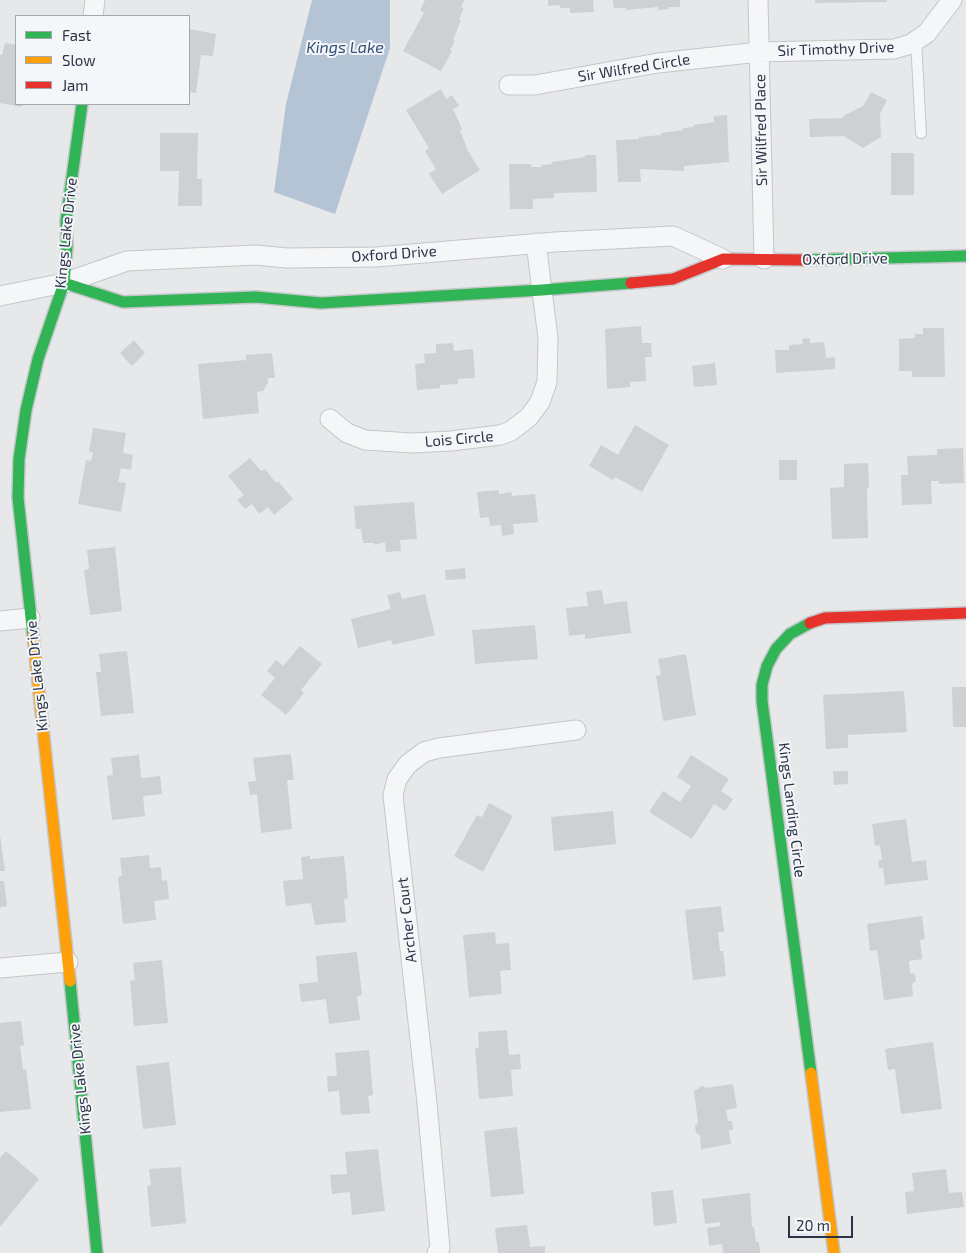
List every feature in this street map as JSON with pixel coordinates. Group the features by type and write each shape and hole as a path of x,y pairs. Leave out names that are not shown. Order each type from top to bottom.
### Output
{"street":[{"path":"93,15 95,0"},
{"name":"Sir Wilfred Place","path":"758,0 764,259"},
{"name":"Sir Timothy Drive","path":"759,52 894,49 927,33 952,0"},
{"name":"Sir Wilfred Circle","path":"509,85 535,85 658,63 759,52"},
{"name":"Kings Lake Drive","path":"82,105 66,221 67,246 64,283 38,359 26,410 19,459 18,498 97,1253"},
{"name":"Oxford Drive","path":"0,296 64,283 127,261 256,255 287,258 376,257 536,243 673,236 723,259"},
{"name":"Lois Circle","path":"330,419 347,433 364,440 412,443 452,441 500,435 511,431 529,417 540,402 547,382 548,338 536,243"},
{"name":"Oxford Drive","path":"64,283 123,302 256,297 321,303 542,290 673,279 723,259 798,260 966,256"},
{"name":"Kings Landing Circle","path":"834,1253 762,701 762,685 767,666 776,649 790,634 806,624 825,618 966,613"},
{"path":"0,621 30,618"},
{"name":"Archer Court","path":"438,1253 440,1248 427,1103 393,795 397,780 408,764 424,752 576,730"},
{"path":"0,968 68,962"}],"lane":[{"path":"916,40 921,133"}],"water":[{"name":"Kings Lake","path":"312,0 390,0 390,48 335,214 274,192 286,104"}],"building":[{"path":"425,0 465,0 461,7 464,8 453,40 455,41 450,50 452,51 441,71 403,51 424,13 420,10"},
{"path":"548,0 593,0 594,12 570,13 570,8 560,8 560,5 548,6"},
{"path":"613,0 680,0 680,7 658,10 658,7 626,10 626,8 614,8"},
{"path":"815,0 887,0 887,2 815,3"},
{"path":"190,29 216,34 213,56 201,55 196,93 190,92"},
{"path":"5,43 15,45 15,105 22,105 22,107 0,103 0,55 2,55"},
{"path":"441,89 446,99 452,95 459,106 453,109 462,129 460,130 468,151 480,170 442,194 429,174 436,169 425,151 429,148 406,110"},
{"path":"871,92 887,100 880,114 881,137 863,148 844,136 810,137 809,119 844,118 843,116 863,106"},
{"path":"727,115 729,162 684,166 684,171 640,169 641,182 618,182 616,140 639,139 639,137 661,135 661,133 683,130 683,128 694,127 694,125 714,122 714,116"},
{"path":"160,133 198,133 197,179 202,179 202,206 178,206 179,171 160,171"},
{"path":"891,153 914,153 914,195 891,195"},
{"path":"585,155 596,155 597,192 554,193 554,198 533,199 533,209 510,209 509,164 531,164 531,167 542,167 541,165 585,157"},
{"path":"641,326 642,343 651,343 652,357 645,357 646,381 630,382 630,387 607,389 605,329"},
{"path":"923,328 944,328 945,377 912,377 912,371 899,371 899,339 915,338 915,334 923,334"},
{"path":"810,338 810,343 824,342 826,358 835,357 835,369 776,373 775,350 789,350 789,345 803,344 802,339"},
{"path":"134,340 145,353 132,366 120,353"},
{"path":"453,343 454,351 473,349 475,378 458,379 458,384 440,385 440,388 417,390 415,364 425,363 424,354 436,353 436,344"},
{"path":"272,353 275,378 268,378 268,383 263,391 257,392 259,413 203,419 198,364 246,360 246,355"},
{"path":"715,363 717,385 694,387 692,366"},
{"path":"635,425 669,445 642,492 615,477 613,480 589,466 601,445 618,455"},
{"path":"93,428 126,433 123,453 133,455 131,470 121,468 118,482 126,483 121,512 78,504 86,460 91,461 93,452 89,452"},
{"path":"963,448 964,483 939,484 939,481 931,481 932,504 902,505 901,475 908,475 907,456 937,455 937,449"},
{"path":"250,458 261,471 265,469 276,483 278,481 293,499 274,515 268,507 259,514 252,504 245,509 237,500 244,495 228,476"},
{"path":"779,460 797,460 797,480 779,480"},
{"path":"868,463 868,538 832,539 830,488 844,487 844,464"},
{"path":"499,490 499,494 511,492 512,496 535,494 538,522 513,524 514,534 502,536 501,525 490,526 489,517 480,518 477,492"},
{"path":"414,502 417,539 400,540 401,551 386,552 385,542 375,545 374,543 363,543 361,529 356,529 354,506"},
{"path":"115,547 122,611 90,615 84,570 89,569 87,550"},
{"path":"465,568 466,579 446,580 445,570"},
{"path":"602,590 604,604 627,601 631,633 585,639 585,634 569,636 566,608 588,606 586,592"},
{"path":"400,592 402,599 425,594 435,635 393,645 391,640 358,648 351,619 391,609 387,595"},
{"path":"535,625 538,659 475,664 472,630"},
{"path":"300,646 322,664 301,690 304,693 286,715 261,695 275,678 267,671 276,660 283,666"},
{"path":"127,651 134,713 101,716 96,672 101,672 99,654"},
{"path":"686,654 696,715 663,721 656,676 661,675 658,659"},
{"path":"952,687 966,687 966,727 953,727"},
{"path":"904,691 907,732 848,735 848,748 826,749 823,695"},
{"path":"291,754 294,780 287,780 292,829 261,833 257,794 250,795 248,782 256,781 253,758"},
{"path":"139,755 141,778 160,776 162,794 143,796 145,816 112,820 107,776 113,775 111,758"},
{"path":"691,755 729,779 721,791 733,799 725,811 714,804 692,839 649,812 663,791 680,802 691,786 677,777"},
{"path":"833,771 848,771 848,784 834,785"},
{"path":"489,803 513,816 483,872 454,856 477,815 482,817"},
{"path":"613,811 616,844 554,851 551,817"},
{"path":"906,819 912,862 926,860 928,880 885,885 883,868 879,868 878,861 882,860 880,845 875,846 872,824"},
{"path":"0,835 5,871 0,871"},
{"path":"149,855 150,868 161,867 162,881 167,880 169,899 154,901 156,920 123,924 118,877 122,876 120,858"},
{"path":"310,856 310,859 344,856 348,898 344,899 346,922 315,925 311,903 286,906 283,881 303,879 301,857"},
{"path":"0,881 4,881 7,906 0,907"},
{"path":"721,906 724,932 718,932 720,951 723,951 726,976 693,980 685,910"},
{"path":"922,916 925,939 920,940 922,959 909,961 910,973 915,974 916,981 912,984 913,996 884,1000 877,950 870,951 867,924"},
{"path":"495,932 496,944 509,943 511,970 500,971 502,994 469,997 463,935"},
{"path":"357,952 362,995 357,996 360,1020 329,1024 326,999 301,1002 299,984 318,982 316,956"},
{"path":"162,960 168,1023 134,1026 130,981 135,980 133,963"},
{"path":"21,1021 24,1045 20,1046 23,1070 26,1069 31,1109 0,1112 0,1023"},
{"path":"507,1030 509,1055 520,1054 521,1069 511,1070 513,1096 479,1099 475,1048 479,1048 478,1032"},
{"path":"933,1042 942,1109 901,1114 895,1069 888,1070 885,1049"},
{"path":"369,1050 373,1095 368,1096 370,1113 341,1115 339,1091 328,1092 327,1076 337,1076 335,1053"},
{"path":"169,1062 176,1125 143,1129 136,1066"},
{"path":"733,1084 737,1108 726,1110 728,1121 732,1121 733,1130 729,1130 731,1144 701,1149 700,1135 696,1133 695,1126 698,1123 694,1090 704,1086 705,1088"},
{"path":"517,1127 524,1194 491,1197 484,1131"},
{"path":"378,1149 385,1211 352,1215 350,1192 332,1194 330,1175 347,1174 345,1152"},
{"path":"6,1151 39,1179 0,1227 0,1158"},
{"path":"181,1167 186,1223 151,1227 147,1186 151,1185 149,1169"},
{"path":"946,1169 949,1193 962,1192 964,1207 907,1214 905,1192 914,1191 912,1173"},
{"path":"673,1190 677,1223 654,1226 651,1192"},
{"path":"750,1193 752,1227 754,1227 756,1242 759,1242 760,1253 723,1253 722,1244 709,1246 707,1228 720,1226 720,1222 705,1224 702,1199"},
{"path":"527,1225 530,1247 545,1246 545,1253 498,1253 495,1228"}],"traffic: fast":[{"path":"33,636 18,498 19,459 26,410 38,359 64,283 67,246 66,221 82,105"},
{"path":"803,260 966,256"},
{"path":"64,283 123,302 256,297 321,303 631,283"},
{"path":"810,623 790,634 776,649 767,666 762,685 762,701 811,1073"},
{"path":"70,981 97,1253"}],"traffic: slow":[{"path":"33,636 70,981"},
{"path":"811,1073 834,1253"}],"traffic: jam":[{"path":"631,283 673,279 723,259 803,260"},
{"path":"810,623 825,618 966,613"}]}
